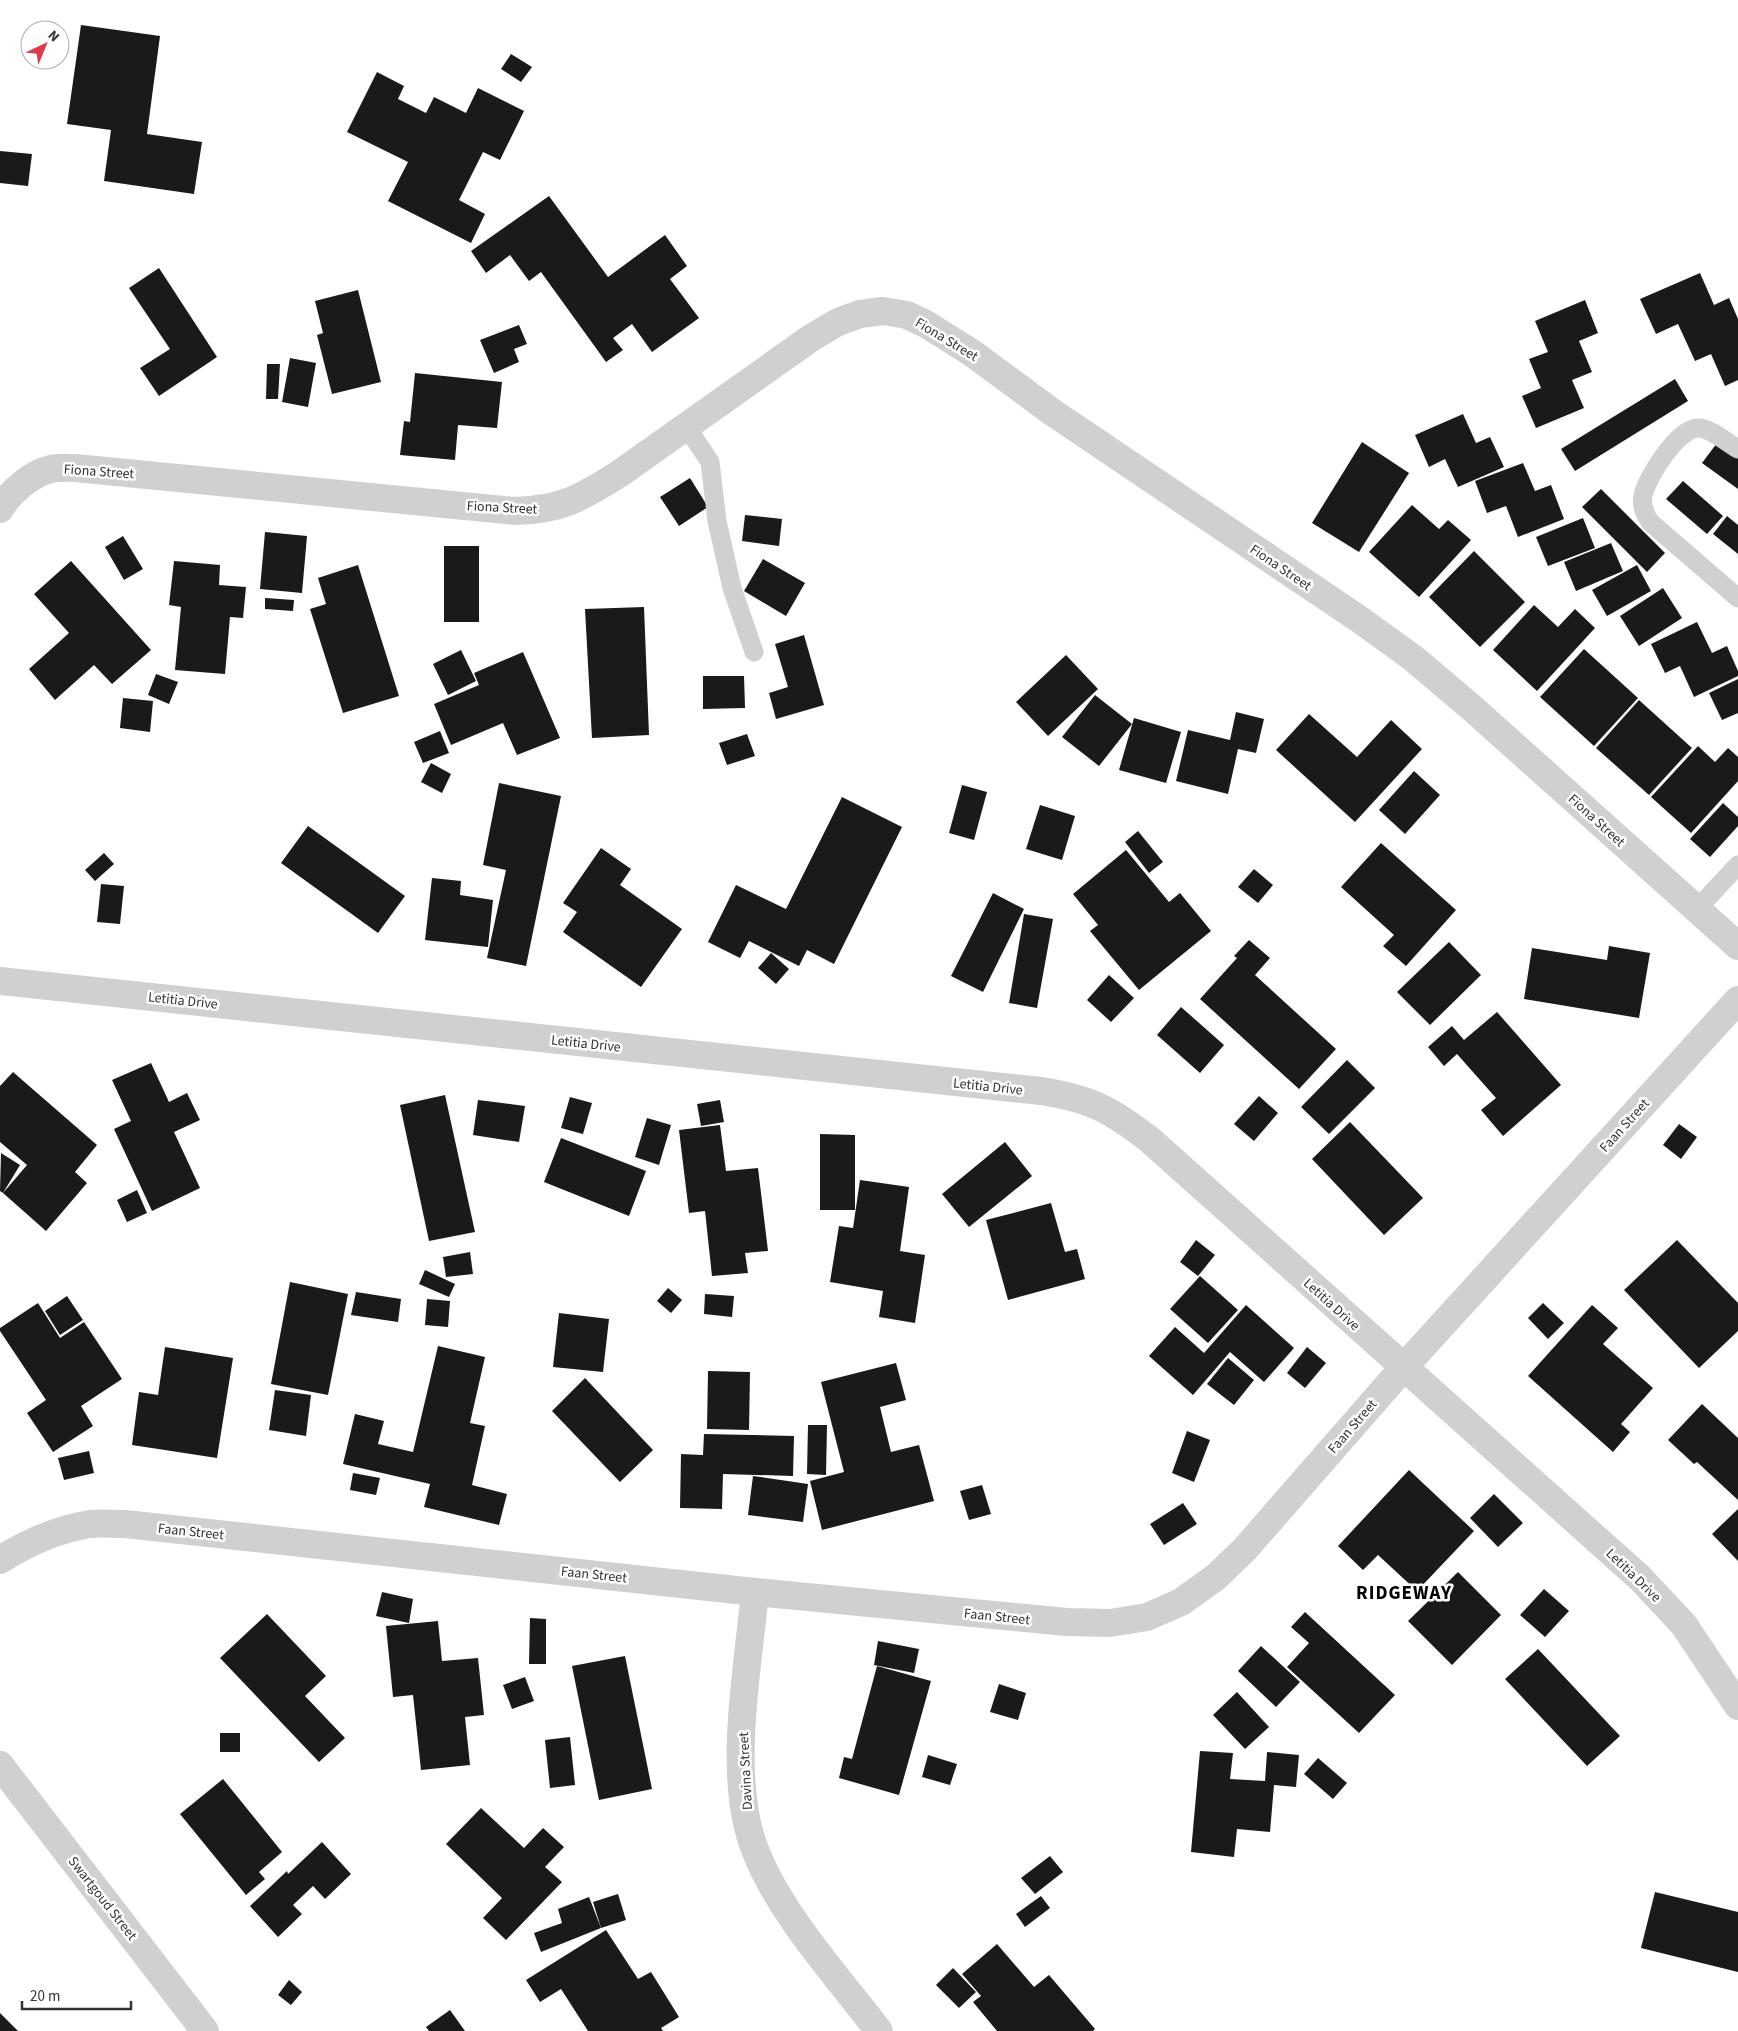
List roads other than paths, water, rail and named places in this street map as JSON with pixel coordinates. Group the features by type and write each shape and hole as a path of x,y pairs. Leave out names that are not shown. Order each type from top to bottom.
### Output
{"street":[{"name":"Fiona Street","path":"0,509 5,500 25,482 50,469 75,468 515,511 539,510 566,504 589,493 811,338 838,322 860,314 883,311 907,315 926,324 972,353 1083,433 1359,619 1413,658 1472,708 1738,946"},
{"name":"Letitia Drive","path":"0,981 1041,1091 1073,1096 1097,1105 1123,1119 1150,1140 1640,1578 1684,1625 1738,1706"},
{"name":"Faan Street","path":"0,1560 19,1548 59,1532 90,1524 125,1524 756,1592 1066,1622 1110,1623 1147,1617 1181,1602 1216,1578 1244,1549 1403,1368 1738,1000"},
{"name":"Davina Street","path":"756,1592 743,1720 741,1761 744,1805 754,1846 770,1882 791,1916 879,2031"},
{"name":"Swartgoud Street","path":"0,1765 205,2031"}],"lane":[{"path":"686,426 710,462 717,521 732,588 754,652"},
{"path":"1738,449 1708,431 1698,428 1687,430 1677,438 1647,482 1643,497 1643,510 1650,522 1738,598"},
{"path":"1696,909 1738,865"}],"district":[{"name":"RIDGEWAY","path":"1404,1592"}]}
